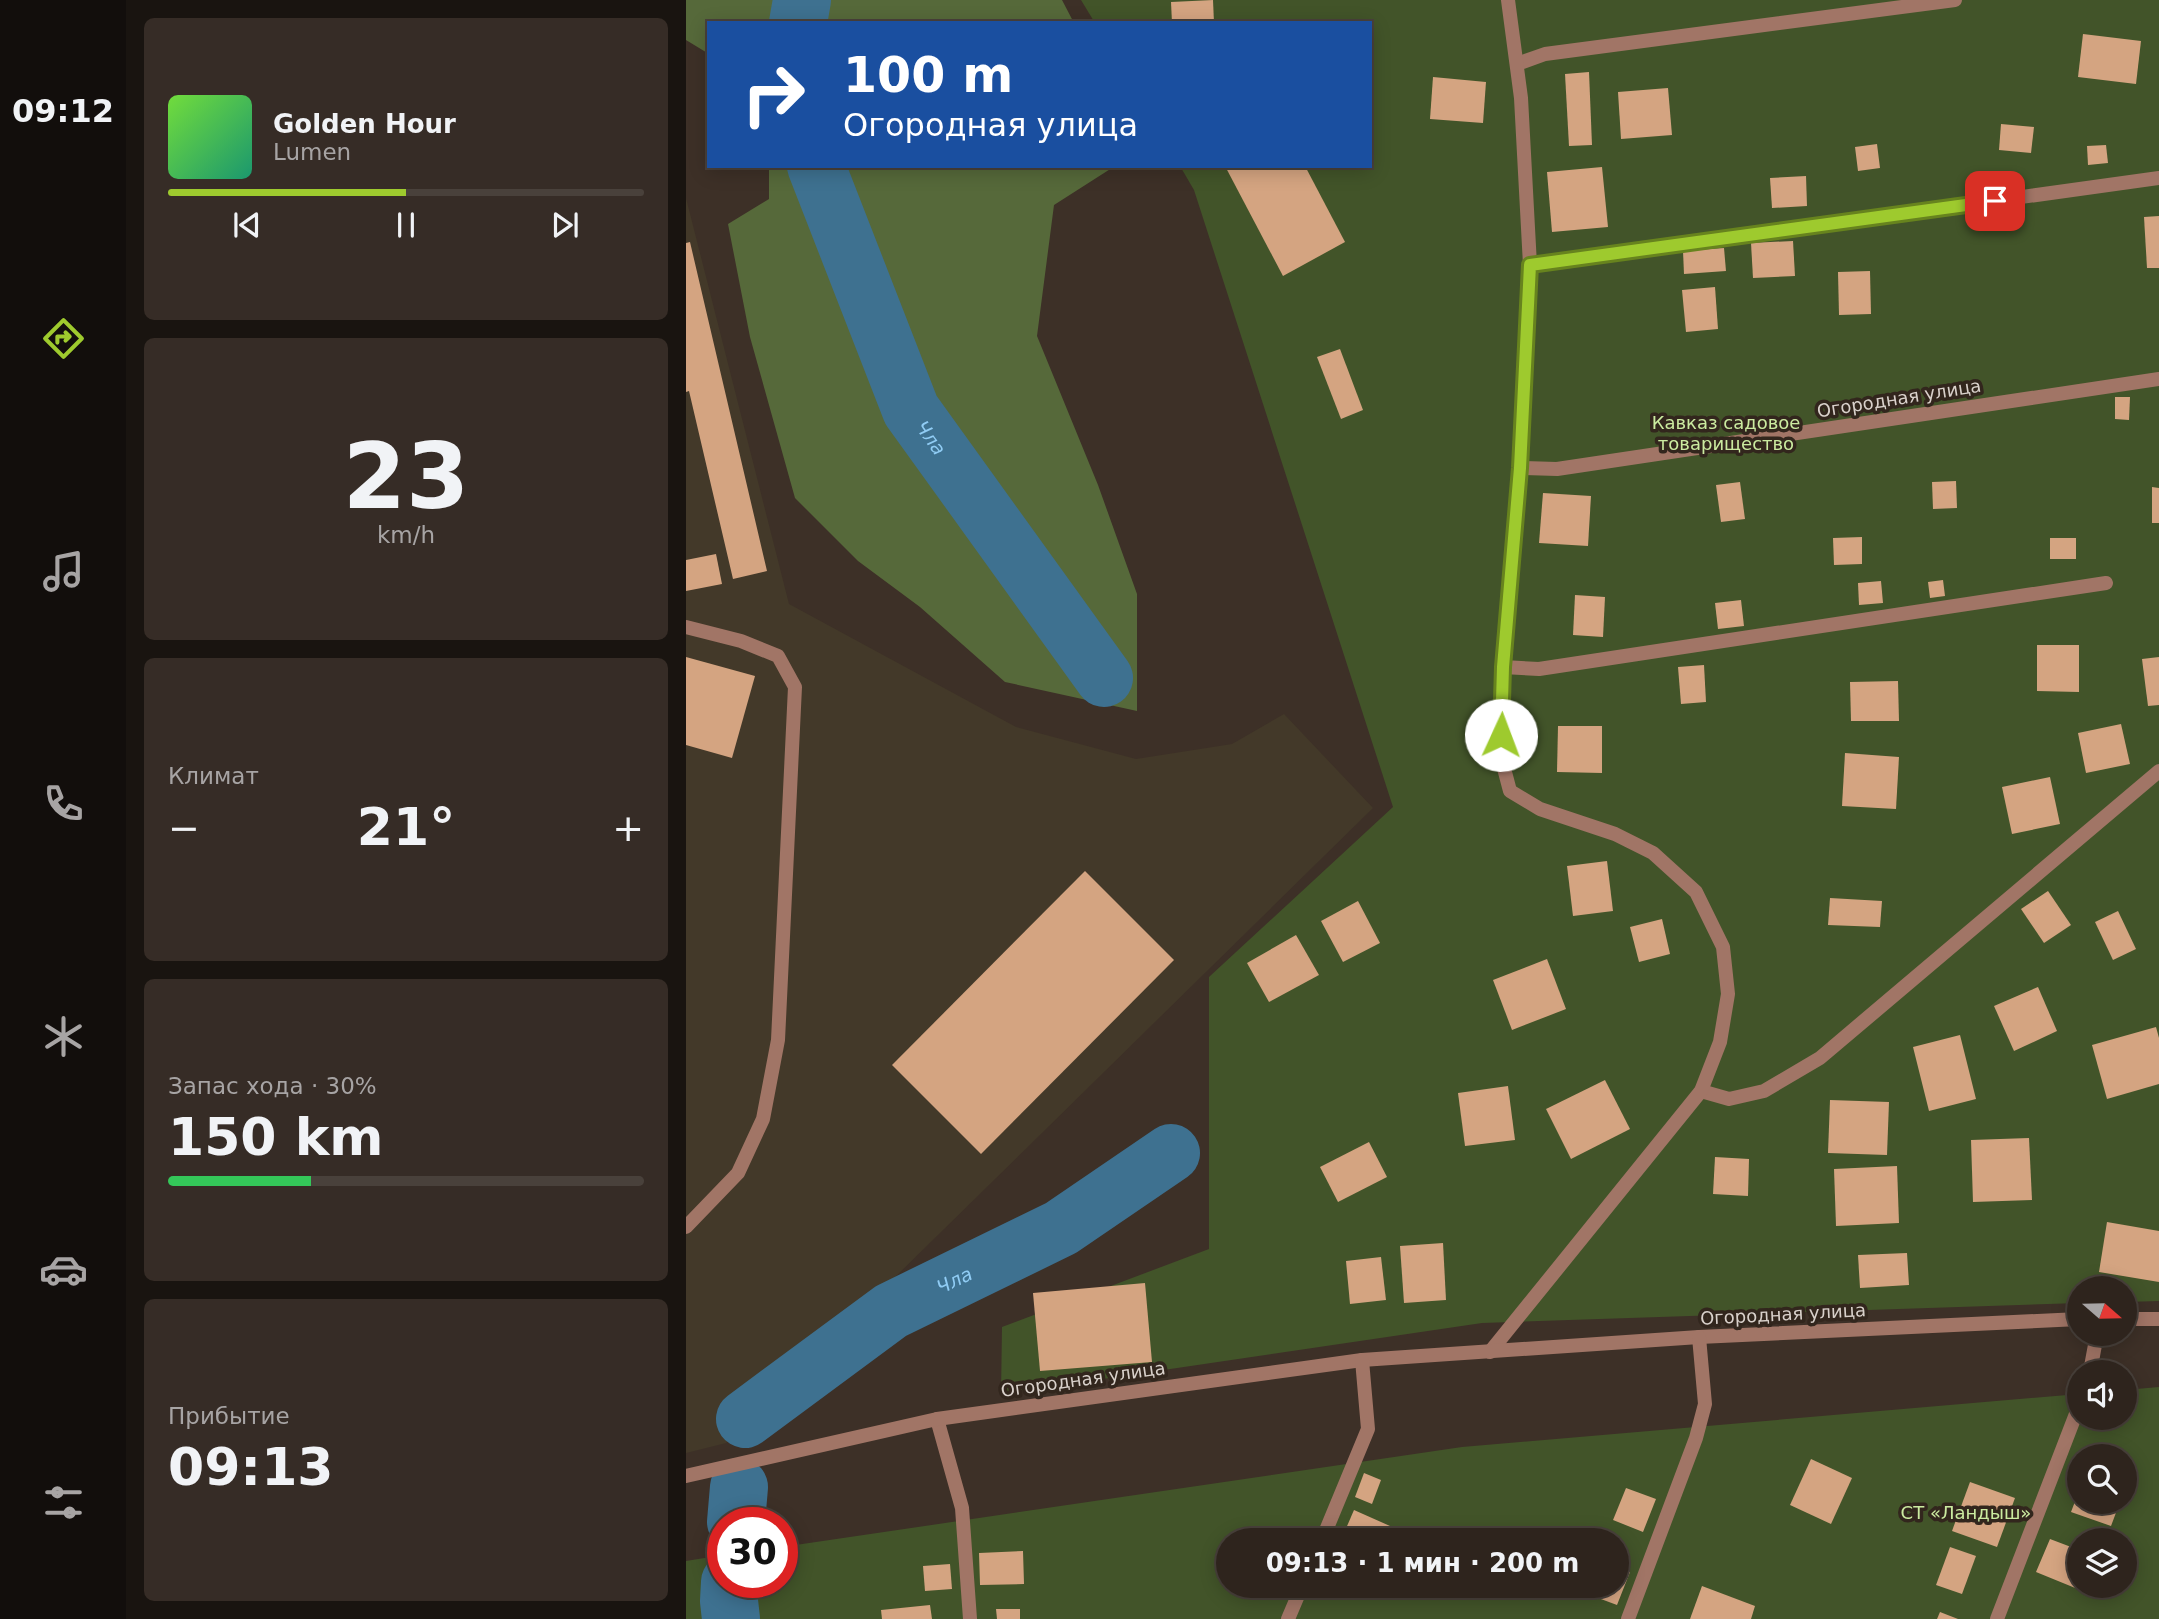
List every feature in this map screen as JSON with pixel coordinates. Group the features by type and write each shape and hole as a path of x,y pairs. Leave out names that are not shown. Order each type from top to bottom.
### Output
{"street":[{"path":"1490,1352 1701,1091 1720,1042 1728,995 1723,947 1696,892 1653,853 1615,834 1540,809 1510,791 1501,757 1503,667 1520,468 1530,265 1521,97 1507,0"},
{"path":"1517,64 1545,54 1955,0"},
{"path":"1530,265 2159,178"},
{"name":"Огородная улица","path":"1520,468 1557,469 2159,379"},
{"path":"1503,667 1539,669 2106,583"},
{"path":"686,627 741,641 778,656 795,687 778,1040 763,1119 738,1173 686,1227"},
{"path":"1701,1091 1729,1099 1764,1091 1820,1058 2159,771"},
{"path":"2137,1319 2159,1319"},
{"name":"Огородная улица","path":"686,1476 937,1419 1362,1360 1699,1337 2067,1321"},
{"path":"1628,1619 1699,1427 1704,1404 1699,1337"},
{"path":"1327,1528 1368,1429 1362,1360"},
{"path":"937,1419 962,1508 970,1619"},
{"path":"1997,1619 2070,1430"},
{"path":"1288,1619 1297,1598"}],"shaded area":[{"path":"686,198 789,604 1016,727 1136,759 1232,744 1284,714 1373,808 726,1443 686,1453"}],"green space":[{"path":"686,0 1062,0 1073,21 707,21 707,53 686,40"},
{"name":"Кавказ садовое товарищество","path":"1081,0 2159,0 2159,1301 2137,1302 2137,1276 2067,1276 2067,1303 1482,1323 1001,1394 1002,1327 1209,1249 1209,977 1393,807 1194,190 1181,168 1372,168 1372,21 1094,21"},
{"path":"769,168 1112,168 1054,205 1037,336 1098,485 1137,594 1137,711 1005,682 920,607 858,561 795,498 750,337 728,224 769,199"},
{"name":"СТ «Ландыш»","path":"2159,1387 2159,1619 686,1619 686,1561 707,1558 707,1598 798,1598 798,1545 1462,1447 2067,1395 2067,1430 2137,1430 2137,1389"}],"building":[{"path":"1213,0 1214,21 1172,21 1171,2"},
{"path":"2083,34 2141,41 2136,84 2078,77"},
{"path":"1589,72 1592,145 1569,146 1565,74"},
{"path":"1433,77 1486,82 1483,123 1430,119"},
{"path":"1668,88 1672,135 1621,139 1618,92"},
{"path":"2001,124 2034,127 2031,153 1999,150"},
{"path":"1877,144 1880,168 1858,171 1855,147"},
{"path":"2106,145 2108,163 2088,165 2087,146"},
{"path":"1602,167 1608,227 1552,232 1547,172"},
{"path":"1226,168 1306,168 1345,242 1283,276"},
{"path":"1806,176 1807,206 1772,208 1770,178"},
{"path":"2159,216 2159,268 2147,268 2144,217"},
{"path":"1793,241 1795,276 1753,278 1751,243"},
{"path":"690,242 767,571 733,579 689,391 686,392 686,243"},
{"path":"1724,248 1726,271 1684,274 1683,251"},
{"path":"1870,271 1871,314 1839,315 1838,272"},
{"path":"1715,287 1718,329 1686,332 1682,290"},
{"path":"1340,349 1363,410 1341,419 1317,357"},
{"path":"2115,397 2130,397 2129,420 2115,419"},
{"path":"1956,481 1957,508 1933,509 1932,482"},
{"path":"1740,482 1745,519 1721,522 1716,485"},
{"path":"2152,487 2159,488 2159,523 2152,523"},
{"path":"1543,493 1591,496 1588,546 1539,543"},
{"path":"1862,537 1862,564 1834,565 1833,538"},
{"path":"2050,538 2076,538 2076,559 2050,559"},
{"path":"716,554 722,584 686,591 686,560"},
{"path":"1943,580 1945,596 1930,598 1928,582"},
{"path":"1881,581 1883,603 1859,605 1858,583"},
{"path":"1575,595 1605,597 1603,637 1573,635"},
{"path":"1741,600 1744,626 1718,629 1715,603"},
{"path":"2037,645 2079,645 2079,692 2037,691"},
{"path":"686,657 755,676 732,758 686,745"},
{"path":"2159,657 2159,705 2148,706 2142,659"},
{"path":"1704,665 1706,702 1681,704 1678,667"},
{"path":"1898,681 1899,721 1851,721 1850,682"},
{"path":"2121,724 2130,764 2086,773 2078,733"},
{"path":"1558,726 1602,726 1602,773 1557,772"},
{"path":"1845,753 1899,757 1896,809 1842,806"},
{"path":"2050,777 2060,824 2012,834 2002,787"},
{"path":"1607,861 1613,911 1573,916 1567,866"},
{"path":"1085,871 1174,960 981,1154 892,1065"},
{"path":"2048,891 2071,925 2044,943 2021,909"},
{"path":"1830,898 1882,901 1880,927 1828,925"},
{"path":"1358,901 1380,943 1343,962 1321,921"},
{"path":"2118,911 2136,949 2113,960 2095,922"},
{"path":"1662,919 1670,954 1639,962 1630,927"},
{"path":"1296,935 1319,975 1269,1002 1247,963"},
{"path":"1547,959 1566,1009 1512,1030 1493,980"},
{"path":"2038,987 2057,1031 2014,1051 1994,1006"},
{"path":"2156,1027 2159,1038 2159,1084 2107,1099 2092,1045"},
{"path":"1960,1035 1976,1099 1929,1111 1913,1047"},
{"path":"1605,1080 1630,1129 1571,1159 1546,1109"},
{"path":"1508,1086 1515,1140 1465,1146 1458,1093"},
{"path":"1830,1100 1889,1102 1887,1155 1828,1153"},
{"path":"2029,1138 2032,1200 1973,1202 1971,1140"},
{"path":"1369,1142 1387,1177 1338,1202 1320,1167"},
{"path":"1715,1157 1749,1159 1748,1196 1713,1194"},
{"path":"1897,1166 1899,1223 1836,1226 1834,1169"},
{"path":"2107,1222 2159,1231 2159,1282 2137,1278 2137,1276 2099,1272"},
{"path":"1443,1243 1446,1300 1404,1303 1400,1246"},
{"path":"1907,1253 1909,1285 1860,1288 1858,1255"},
{"path":"1381,1257 1386,1300 1350,1304 1346,1261"},
{"path":"1145,1283 1152,1362 1040,1371 1033,1293"},
{"path":"1811,1459 1852,1478 1831,1524 1790,1505"},
{"path":"1364,1473 1381,1480 1372,1504 1355,1497"},
{"path":"1970,1482 2015,1498 1997,1547 1952,1531"},
{"path":"1626,1488 1656,1499 1643,1532 1613,1520"},
{"path":"1354,1510 1390,1526 1389,1528 1346,1528"},
{"path":"2077,1514 2116,1514 2111,1526"},
{"path":"2050,1539 2067,1545 2067,1585 2036,1572"},
{"path":"1950,1547 1976,1556 1962,1594 1936,1585"},
{"path":"1023,1551 1024,1584 980,1585 979,1553"},
{"path":"950,1564 952,1589 925,1591 923,1566"},
{"path":"1702,1586 1755,1606 1751,1619 1690,1619"},
{"path":"1598,1598 1620,1598 1617,1605"},
{"path":"930,1605 932,1619 882,1619 881,1610"},
{"path":"996,1609 1020,1609 1020,1619 997,1619"},
{"path":"1940,1612 1958,1619 1937,1619"}],"waterway":[{"name":"Чла","path":"798,21 802,0"},
{"name":"Чла","path":"817,168 911,410 1104,678"},
{"name":"Чла","path":"745,1419 891,1311 1061,1228 1171,1153"},
{"name":"Чла","path":"737,1507 739,1487"},
{"name":"Чла","path":"729,1598 731,1619"}],"route":[{"path":"1501,735 1503,667 1520,468 1530,265 1995,201"}]}
